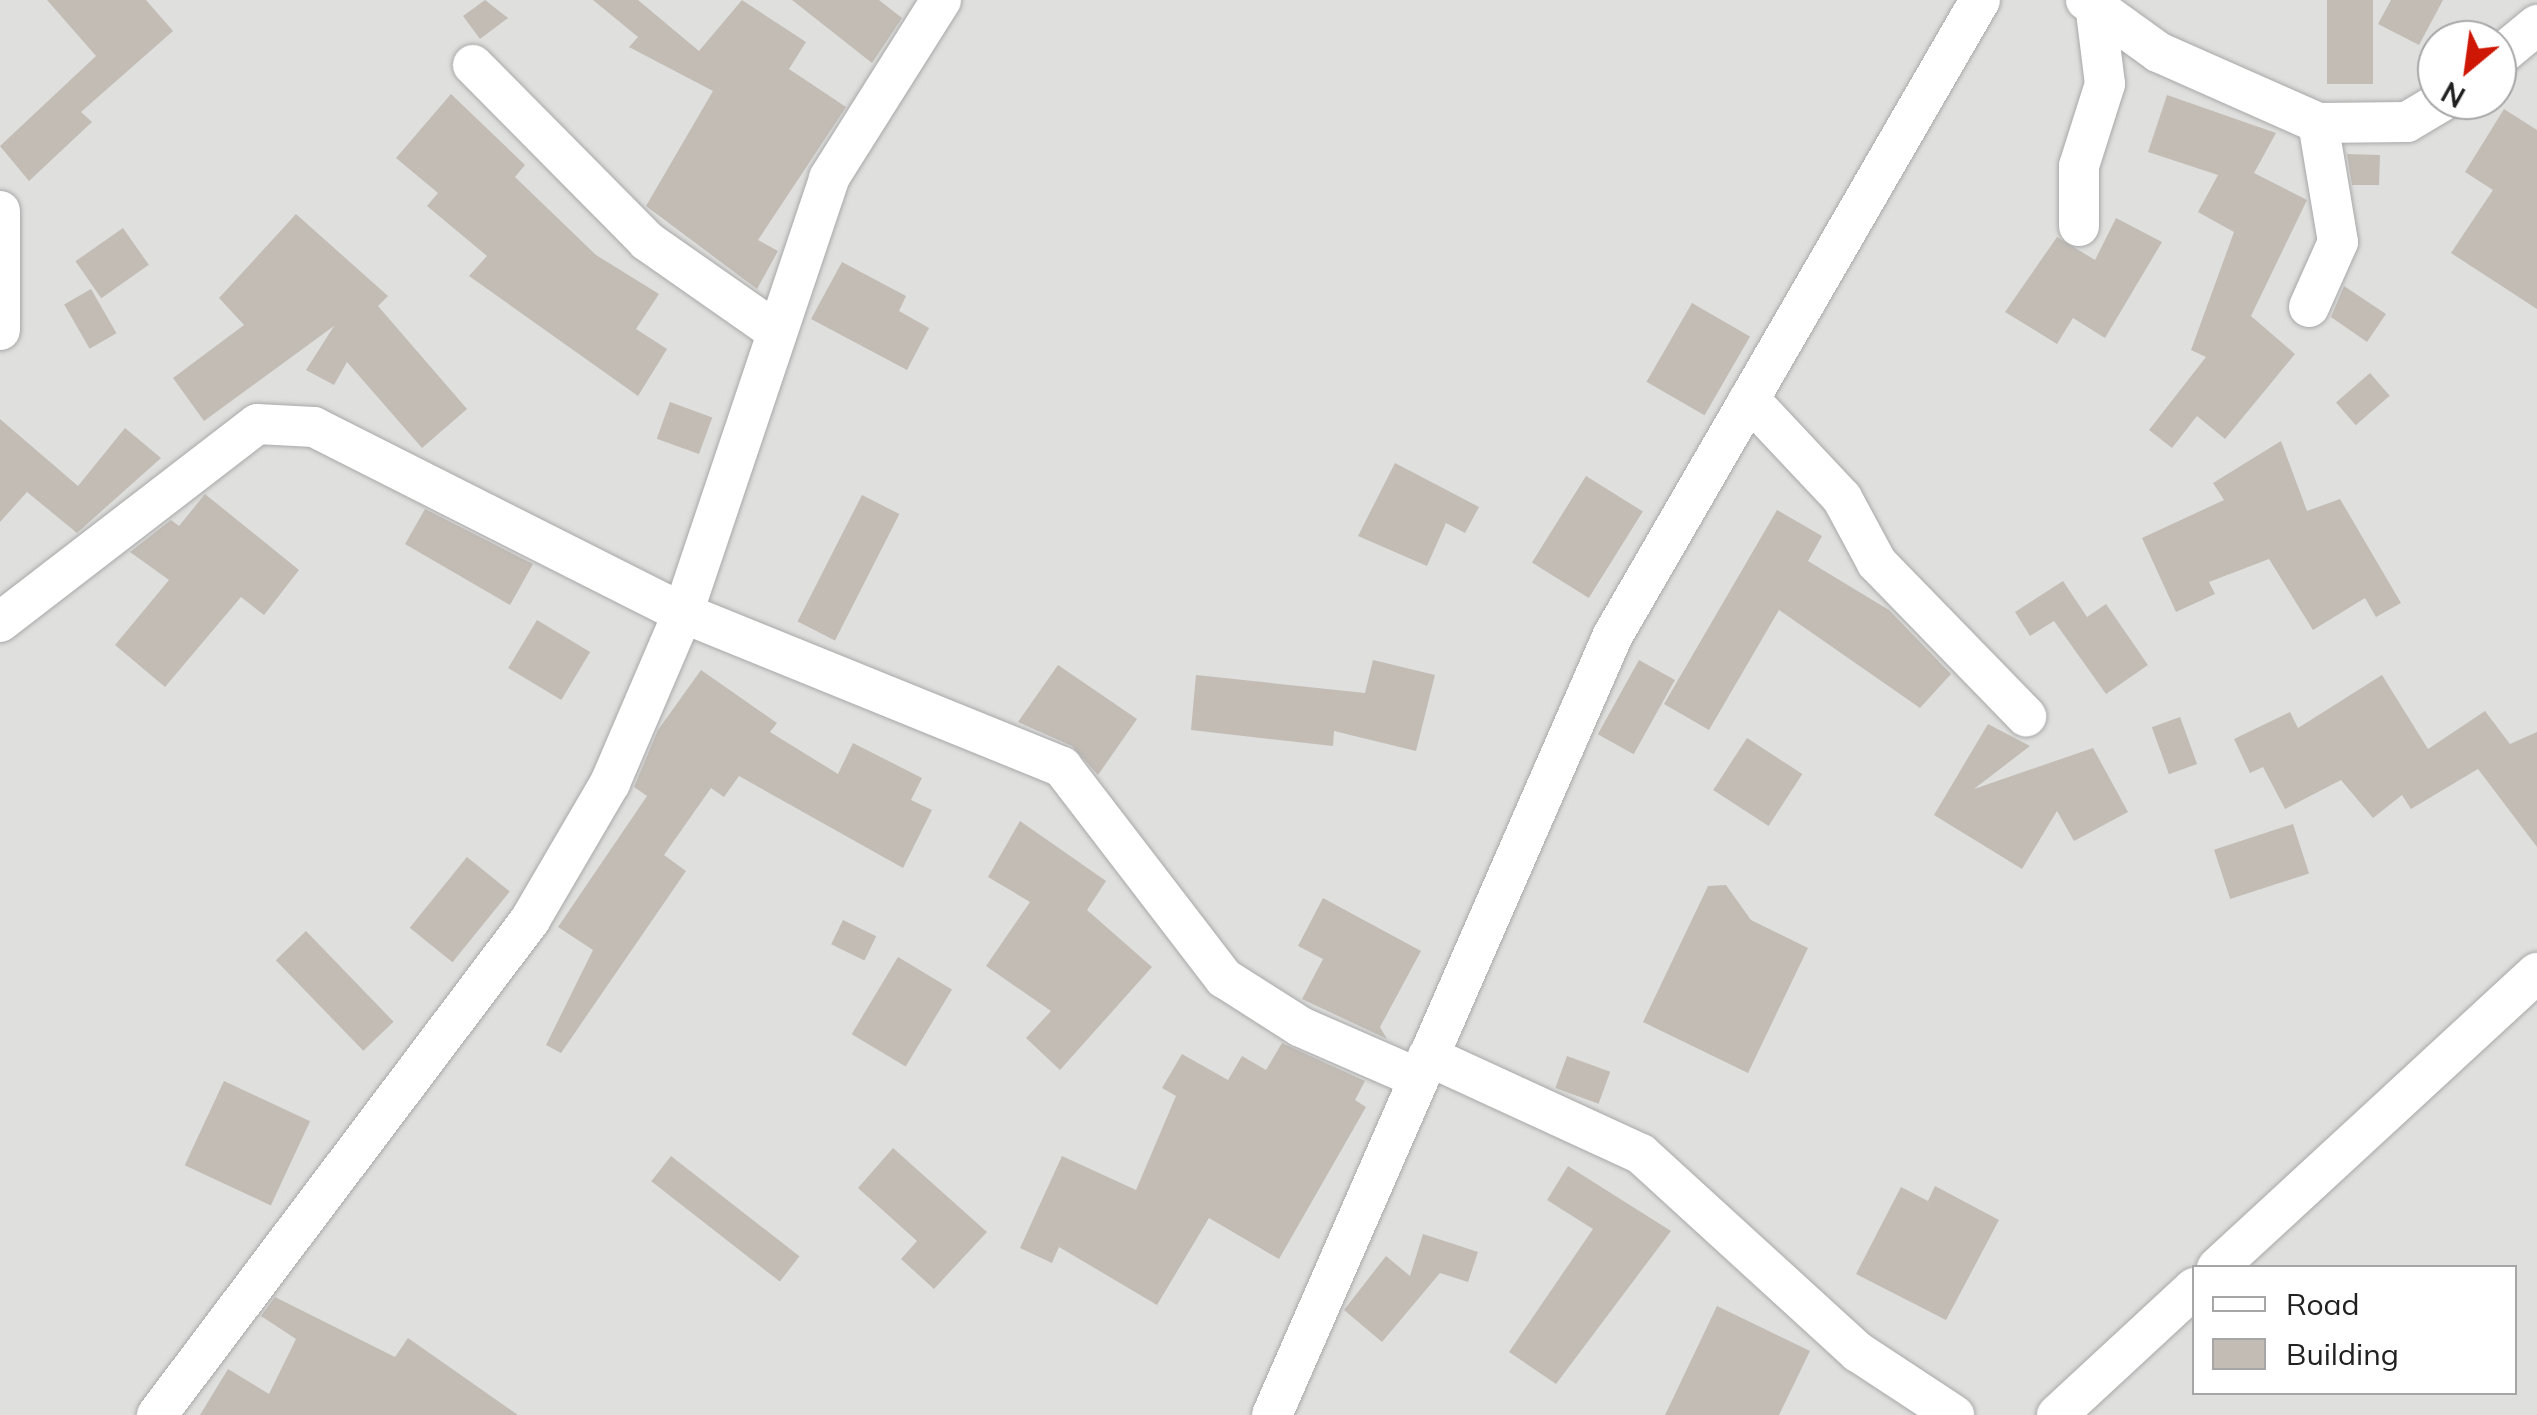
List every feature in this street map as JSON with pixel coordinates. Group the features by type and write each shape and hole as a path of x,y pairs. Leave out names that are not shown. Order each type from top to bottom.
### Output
{"street":[{"path":"157,1415 530,920 610,783 684,613 774,330 829,178 942,0"},
{"path":"1272,1415 1613,635 1980,0"},
{"path":"2091,6 2158,52 2318,123 2407,122 2417,116"},
{"path":"2079,226 2080,166 2105,84 2091,6"},
{"path":"2517,41 2537,24"},
{"path":"2105,84 2158,52"},
{"path":"473,65 648,241 774,330"},
{"path":"2308,308 2338,242 2318,123"},
{"path":"0,212 0,330"},
{"path":"1749,399 1842,498 1877,563 2026,716"},
{"path":"0,622 257,424 314,427 684,613 1062,767 1224,978 1301,1027 1423,1067 1641,1154 1858,1352 1954,1415"},
{"path":"2220,1265 2537,973"},
{"path":"2057,1415 2192,1290"}],"shaded area":[{"path":"0,0 2537,0 2537,1415 0,1415"}],"building":[{"path":"47,0 146,0 173,31 81,112 92,122 29,181 0,146 96,56"},
{"path":"485,0 508,18 480,39 463,16"},
{"path":"593,0 638,0 699,51 742,0 806,42 789,69 846,107 758,240 778,251 757,289 646,206 713,91 629,47 638,37"},
{"path":"792,0 879,0 902,18 872,63"},
{"path":"2327,0 2373,0 2373,84 2327,84"},
{"path":"2391,0 2443,0 2432,20 2417,20 2417,44 2378,24"},
{"path":"451,94 525,165 515,177 596,255 659,294 636,329 667,349 638,396 469,276 487,256 427,206 438,193 396,158"},
{"path":"2167,95 2276,133 2254,173 2307,200 2251,316 2295,354 2225,439 2197,416 2172,448 2149,430 2206,357 2191,350 2234,232 2198,212 2218,175 2148,152"},
{"path":"2517,117 2537,130 2537,309 2451,253 2493,190 2465,172 2497,120"},
{"path":"2347,154 2380,155 2379,185 2352,185"},
{"path":"296,214 388,296 378,306 467,409 422,448 347,362 334,385 306,370 334,326 204,421 173,378 244,325 219,298"},
{"path":"2116,218 2162,242 2105,338 2073,318 2057,344 2005,312 2057,237 2095,260"},
{"path":"123,228 149,265 101,298 75,261"},
{"path":"842,262 906,296 899,311 929,328 907,370 811,319"},
{"path":"2344,286 2386,314 2367,342 2331,317"},
{"path":"91,289 116,333 90,349 64,304"},
{"path":"1692,303 1750,336 1705,415 1646,382"},
{"path":"2370,373 2390,396 2356,425 2336,403"},
{"path":"670,402 712,417 699,454 657,439"},
{"path":"0,419 78,486 125,428 161,458 77,533 27,492 0,522"},
{"path":"2281,441 2307,511 2340,499 2401,603 2376,617 2365,598 2313,630 2269,559 2209,582 2215,594 2176,612 2142,538 2224,500 2213,483"},
{"path":"1395,463 1479,507 1465,533 1446,523 1427,566 1358,536"},
{"path":"1586,476 1643,512 1589,598 1532,563"},
{"path":"205,494 299,570 264,615 241,597 165,687 115,645 169,580 130,552 171,520 179,526"},
{"path":"862,495 899,514 835,641 798,622"},
{"path":"425,509 533,564 510,605 405,544"},
{"path":"1777,510 1822,536 1808,561 1889,610 1951,674 1920,708 1779,610 1709,730 1664,704"},
{"path":"2063,581 2087,617 2106,604 2148,665 2106,694 2054,621 2030,636 2015,612"},
{"path":"537,620 590,652 561,700 508,668"},
{"path":"1373,660 1435,675 1416,751 1334,731 1333,746 1191,730 1196,675 1365,693"},
{"path":"1639,660 1675,680 1634,754 1598,734"},
{"path":"1058,665 1137,719 1098,775 1072,746 1018,722"},
{"path":"701,670 777,723 770,732 838,774 853,743 922,778 911,800 932,810 903,868 739,776 724,797 711,788 664,855 686,871 561,1053 546,1045 593,950 558,927 647,796 634,787 658,730"},
{"path":"2382,675 2428,749 2485,711 2510,744 2537,732 2537,847 2478,769 2411,809 2402,795 2373,818 2341,780 2285,809 2263,767 2250,773 2234,739 2290,712 2298,728"},
{"path":"2180,717 2197,764 2169,774 2152,727"},
{"path":"1988,724 2030,746 1974,789 2093,748 2128,812 2074,841 2057,811 2022,869 1934,815"},
{"path":"1747,738 1802,774 1769,826 1713,790"},
{"path":"1020,821 1106,881 1087,910 1152,967 1060,1070 1026,1038 1051,1011 986,966 1030,902 988,877"},
{"path":"2293,824 2309,873 2230,899 2214,850"},
{"path":"467,857 510,892 452,962 410,928"},
{"path":"1726,885 1751,920 1808,948 1748,1073 1643,1022 1708,886"},
{"path":"1323,898 1421,951 1380,1027 1387,1039 1302,999 1323,959 1298,946"},
{"path":"843,920 876,936 864,960 831,944"},
{"path":"306,931 394,1022 363,1051 276,960"},
{"path":"898,957 952,989 906,1067 852,1034"},
{"path":"1282,1043 1365,1081 1355,1100 1366,1107 1279,1259 1209,1218 1157,1305 1059,1247 1052,1263 1020,1248 1062,1156 1136,1190 1176,1096 1162,1088 1182,1054 1228,1080 1242,1056 1266,1070"},
{"path":"1567,1056 1610,1072 1599,1104 1555,1088"},
{"path":"224,1081 310,1121 271,1205 185,1165"},
{"path":"893,1148 987,1232 934,1289 901,1259 917,1241 858,1188"},
{"path":"671,1156 799,1256 780,1282 651,1181"},
{"path":"1568,1166 1671,1231 1556,1384 1509,1352 1593,1229 1547,1200"},
{"path":"1935,1186 1999,1220 1946,1320 1856,1274 1901,1187 1928,1201"},
{"path":"1423,1234 1478,1252 1468,1282 1440,1273 1382,1342 1344,1310 1386,1256 1410,1276"},
{"path":"275,1297 395,1357 408,1338 518,1415 200,1415 228,1369 269,1394 296,1339 261,1316"},
{"path":"1717,1306 1810,1351 1779,1415 1665,1415"}]}
